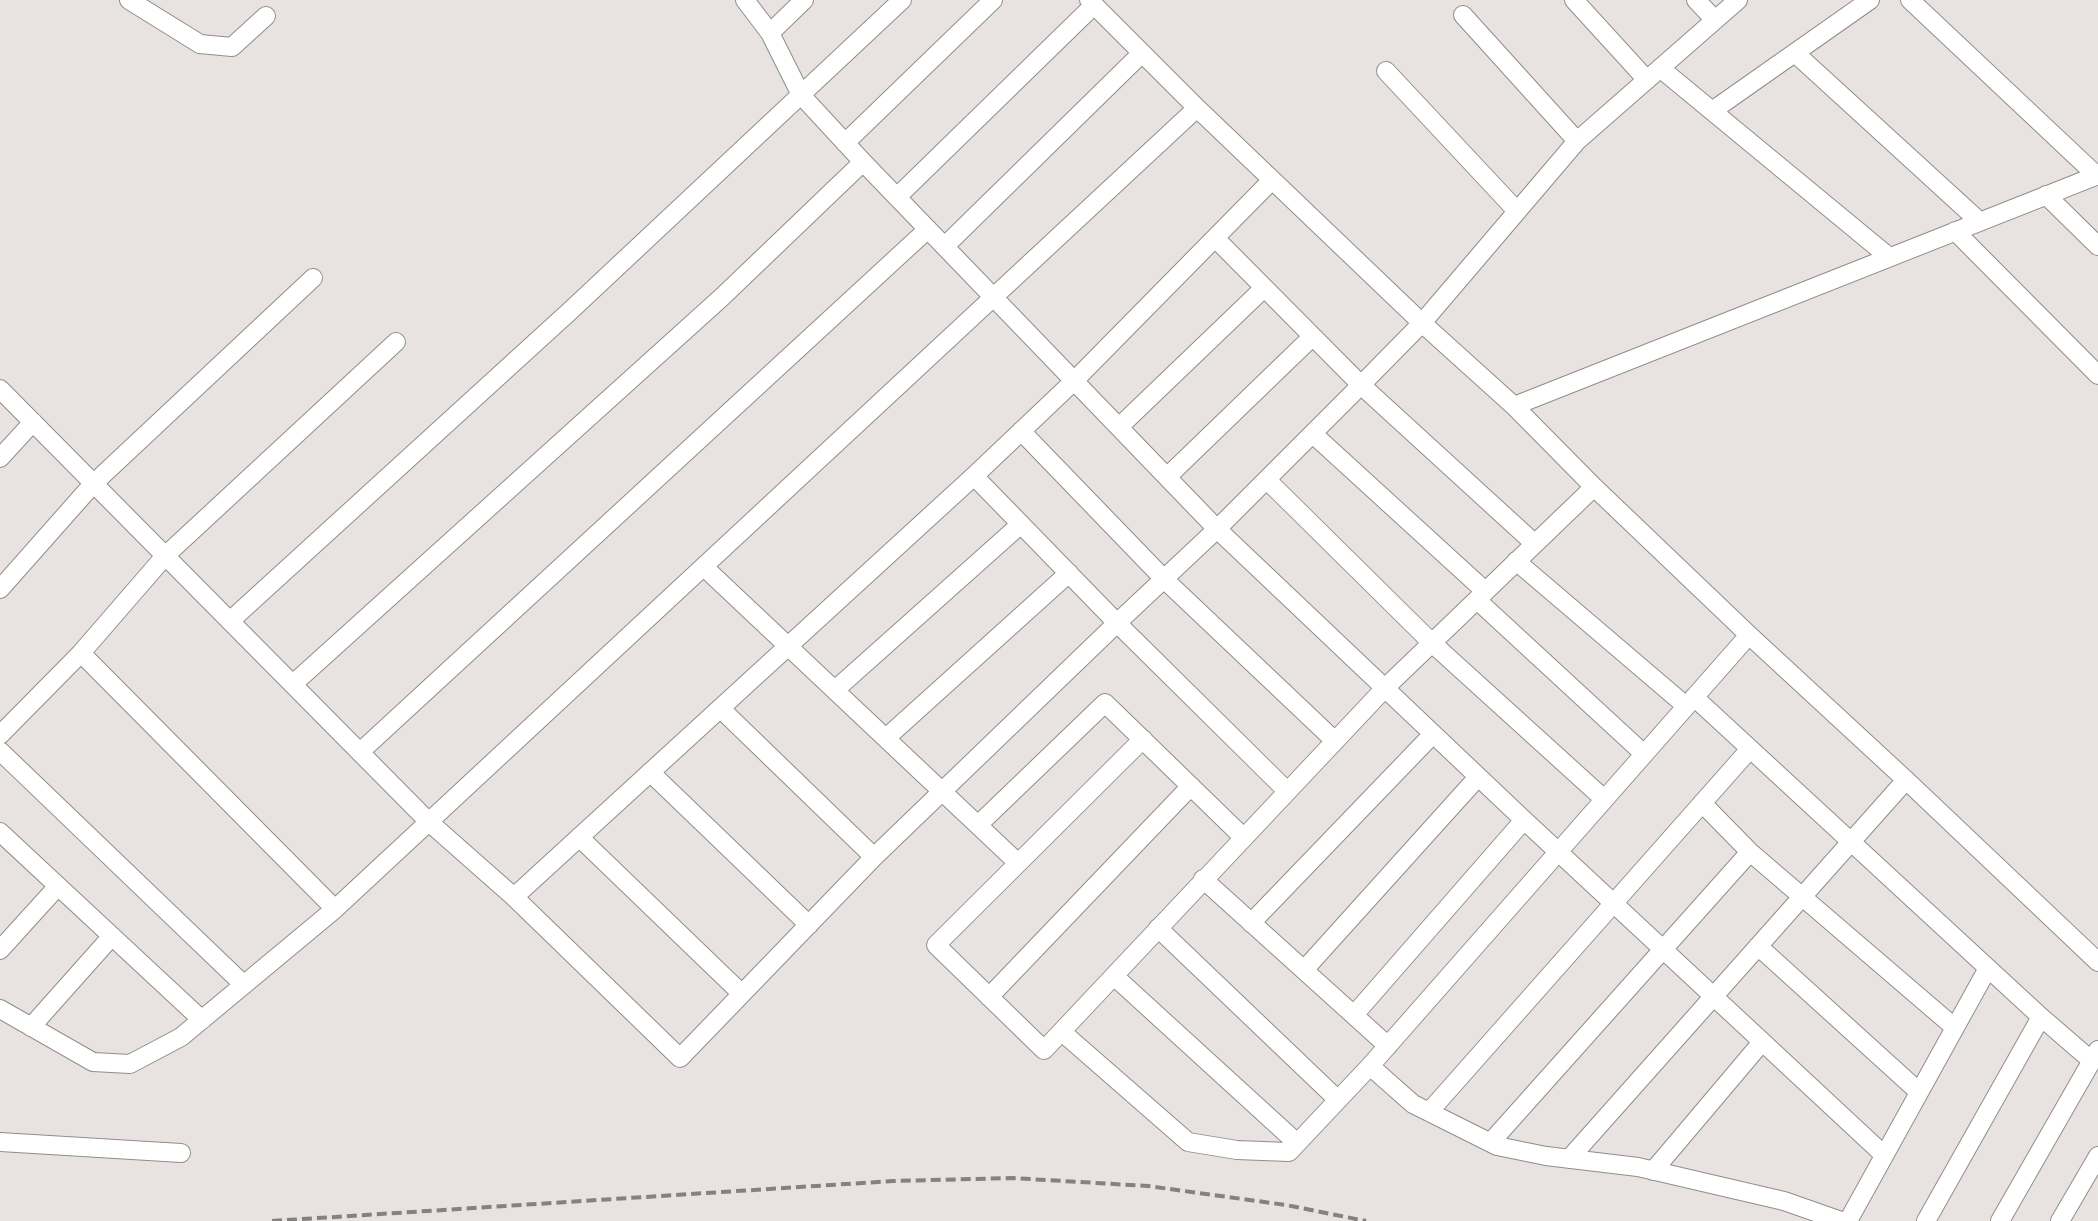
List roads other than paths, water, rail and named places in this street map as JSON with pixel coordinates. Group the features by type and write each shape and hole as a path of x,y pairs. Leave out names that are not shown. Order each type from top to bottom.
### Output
{"street":[{"path":"129,0 200,44 232,47 266,16"},
{"path":"745,0 770,33 801,95 863,162 1217,529 1478,777 1884,1155"},
{"path":"770,33 804,0"},
{"path":"230,621 570,311 902,0"},
{"path":"845,143 993,0"},
{"path":"1574,0 1646,80"},
{"path":"1696,0 1715,20"},
{"path":"0,389 429,822 514,897 680,1058 874,856 1268,480 1361,385 1422,322 1577,141 1738,0"},
{"path":"1712,111 1870,0"},
{"path":"1514,406 2097,175 1910,0"},
{"path":"897,197 1091,2 1197,108 1422,322 1514,406 1594,487 1749,635 1906,780 2098,962"},
{"path":"1462,15 1577,141"},
{"path":"944,246 1142,53"},
{"path":"1795,53 1980,222"},
{"path":"1660,68 1889,257"},
{"path":"1386,71 1516,210"},
{"path":"0,1009 93,1062 130,1064 181,1037 335,909 1197,108"},
{"path":"293,684 722,297 863,162"},
{"path":"514,897 974,476 1074,380 1272,180"},
{"path":"2046,196 2098,246"},
{"path":"360,752 928,229"},
{"path":"1955,231 2098,375"},
{"path":"1215,238 1361,385 1535,544"},
{"path":"0,589 93,484 313,278"},
{"path":"1119,427 1264,288"},
{"path":"1167,477 1312,337"},
{"path":"0,735 81,653 165,556 396,342"},
{"path":"0,458 33,422"},
{"path":"1021,431 1164,579 1335,741"},
{"path":"1313,434 1644,754"},
{"path":"974,476 1117,623 1287,791"},
{"path":"1268,480 1432,643 1604,799"},
{"path":"1143,739 936,945 1044,1050 1203,879 1385,688 1594,487"},
{"path":"835,690 1021,524"},
{"path":"1516,561 1750,748 2041,1017 2095,1056 2000,1221"},
{"path":"704,566 1018,863"},
{"path":"886,738 1069,573"},
{"path":"1062,1032 1188,1142 1237,1150 1289,1152 1388,1046 1749,635"},
{"path":"81,653 335,909"},
{"path":"978,825 1105,703 1243,837"},
{"path":"720,708 874,856"},
{"path":"1251,923 1433,734"},
{"path":"1429,1112 1750,748"},
{"path":"0,751 244,984"},
{"path":"650,772 809,925"},
{"path":"1304,970 1478,777"},
{"path":"1569,1158 1906,780"},
{"path":"989,997 1191,786"},
{"path":"1702,803 1750,852 1954,1027"},
{"path":"1354,1015 1524,820"},
{"path":"0,832 202,1020"},
{"path":"580,837 742,994"},
{"path":"1491,1142 1662,948 1750,852"},
{"path":"1203,879 1388,1046"},
{"path":"0,950 58,886"},
{"path":"1158,928 1338,1100"},
{"path":"31,1027 112,936"},
{"path":"1758,946 1919,1092"},
{"path":"1848,1221 1988,968"},
{"path":"1114,976 1297,1143"},
{"path":"1926,1221 2041,1017"},
{"path":"1653,1171 1762,1042"},
{"path":"1370,1066 1413,1104 1497,1146 1546,1156 1653,1171 1784,1201 1841,1221"},
{"path":"0,1142 181,1152"},
{"path":"2060,1221 2098,1156"}],"railway":[{"path":"272,1221 893,1181 1012,1178 1148,1186 1286,1205 1366,1221"}]}
